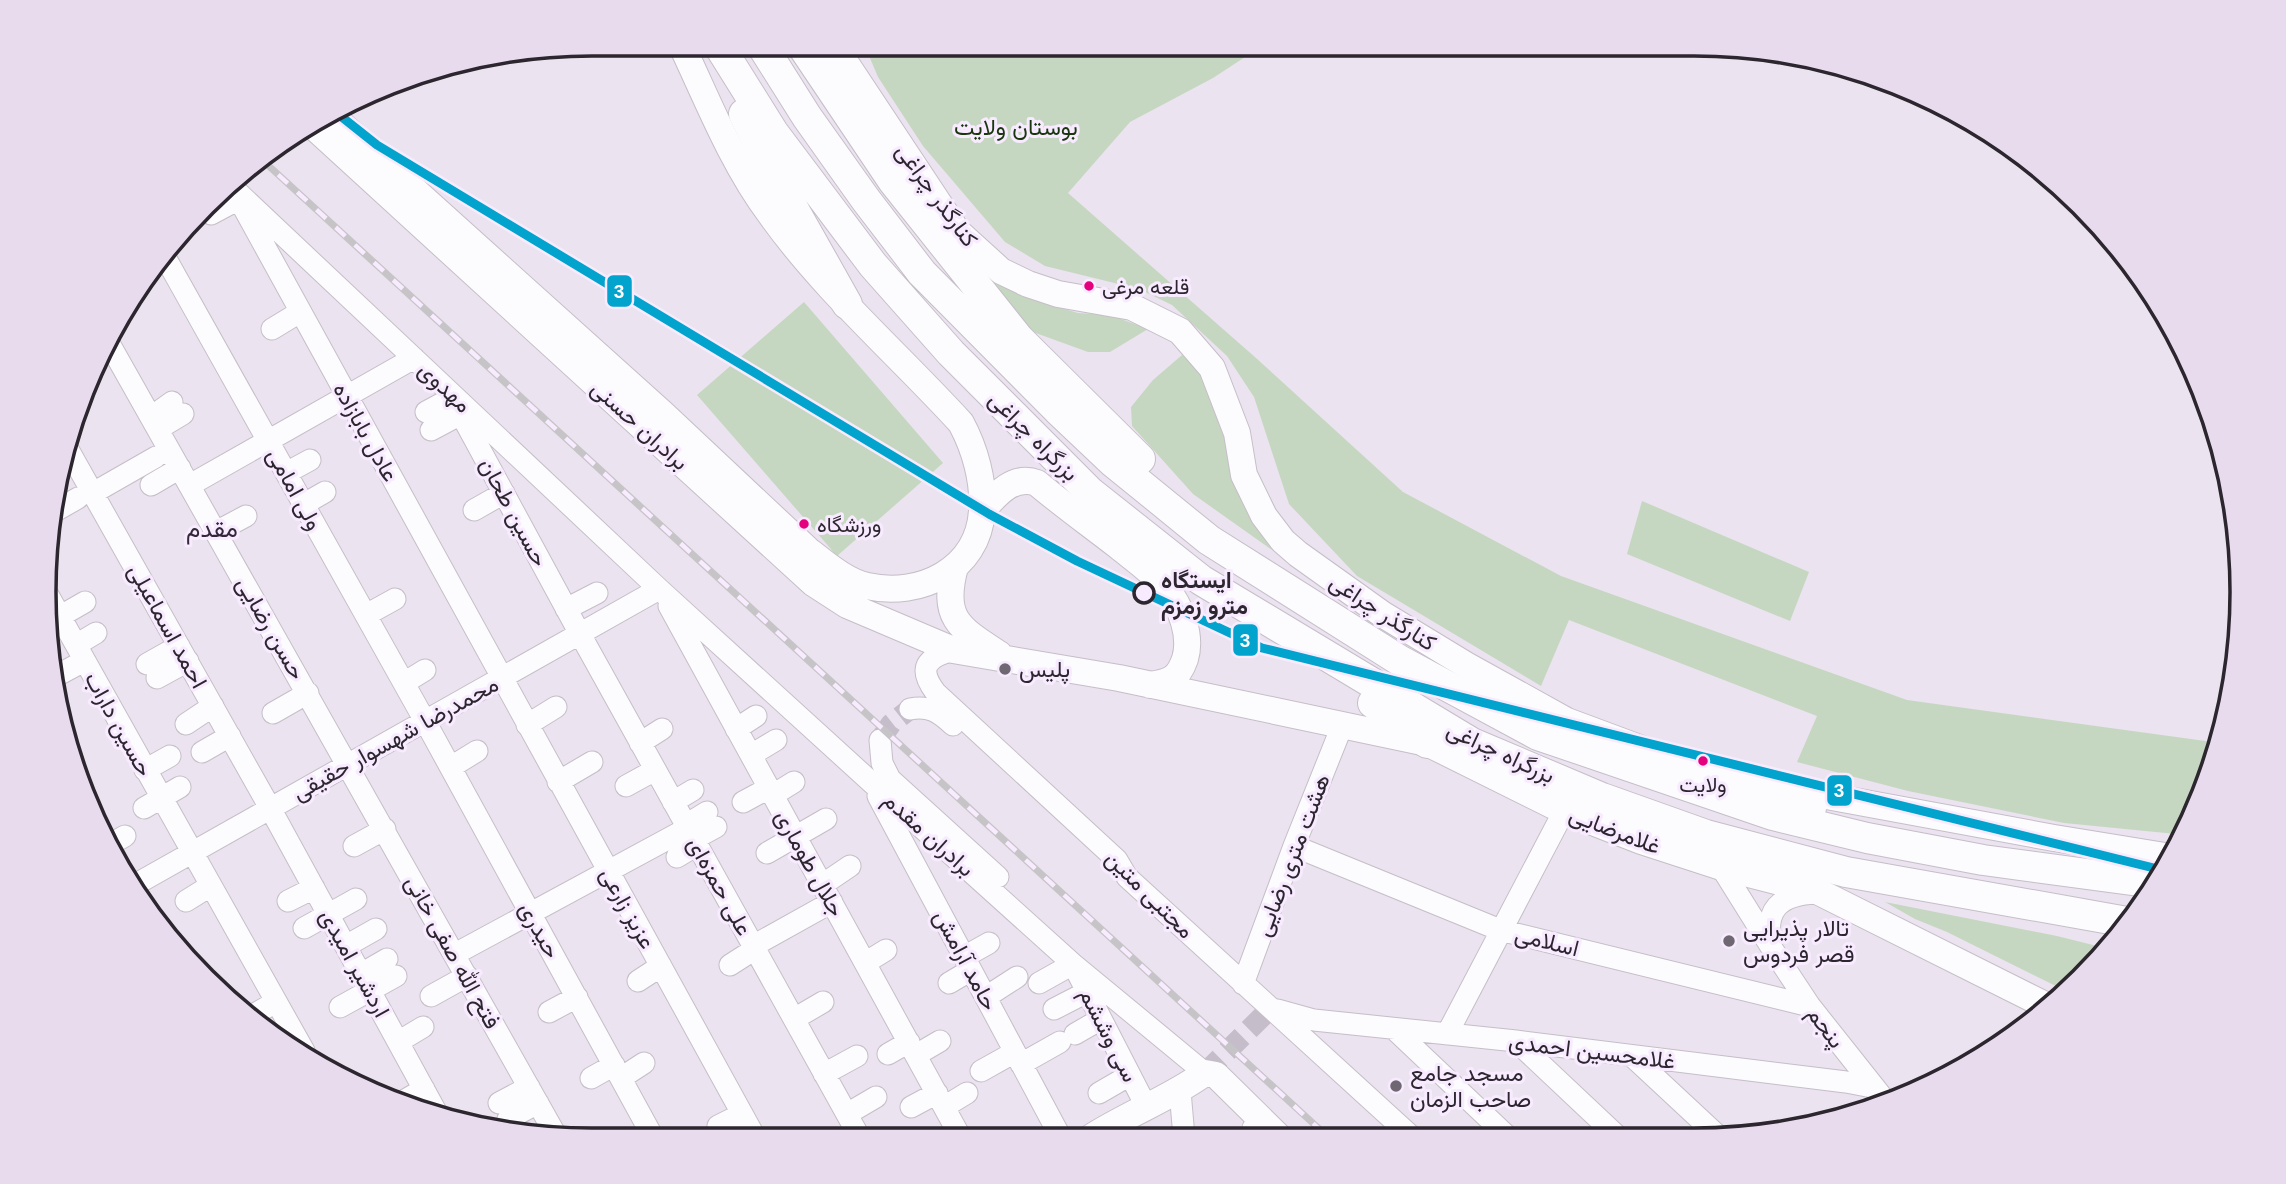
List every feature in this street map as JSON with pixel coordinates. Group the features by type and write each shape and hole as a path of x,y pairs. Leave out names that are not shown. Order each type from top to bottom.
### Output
{"highway":[{"path":"717,56 767,162 847,303"},
{"name":"بزرگراه چراغی","path":"726,56 773,132 873,265 951,354 1090,492 1201,580 1472,743 1602,798 1706,835 1846,872 2117,920"},
{"name":"بزرگراه چراغی","path":"769,56 851,180 922,273 1058,410 1113,462 1209,540 1399,660 1538,735 1773,815 1867,838 1983,860 2145,882"},
{"name":"بزرگراه چراغی","path":"809,56 893,181 1019,339 1128,449 1190,503 1281,571 1390,645 1399,660"},
{"path":"1279,628 1341,679 1427,743"},
{"path":"1746,781 1811,808 2006,849 2086,874"}],"main road":[{"path":"687,56 718,122 768,212 802,256 961,423 970,438 980,480 982,512 970,548 956,567 949,589 951,606 959,624 971,636 1005,658"},
{"path":"817,56 865,127 917,195 957,231"},
{"name":"کنارگذر چراغی","path":"840,56 957,231 1001,271 1028,285 1058,295 1132,307 1180,331 1212,368 1237,433 1244,475 1264,516 1283,541 1382,614 1466,665 1567,721 1688,766 1746,781 2161,855"},
{"name":"برادران حسنی","path":"337,121 663,414 808,550 834,570 865,585 890,589 914,588 937,579 956,567"},
{"name":"برادران حسنی","path":"319,131 813,583 847,605 953,650 1005,658"},
{"path":"982,512 1001,490 1029,480 1037,483 1149,570 1168,590 1182,617 1187,635 1186,656 1178,676 1170,682 1150,685"},
{"name":"غلامرضایی","path":"1005,658 1150,685 1427,743 1564,811 1641,841 1721,867 1819,892 2039,1002"},
{"path":"2075,914 2112,927"},
{"path":"1120,1128 1146,1106 1180,1091 1205,1073"},
{"name":"برادران مقدم","path":"1205,1073 1209,1084 1258,1128"}],"street":[{"path":"345,117 493,250 523,288"},
{"name":"عادل بابازاده","path":"235,192 300,312 332,348 347,396 501,678"},
{"name":"مهدوی","path":"236,192 414,358 453,400 659,589"},
{"name":"ولی امامی","path":"169,264 425,721"},
{"path":"272,329 300,312"},
{"name":"حسن رضایی","path":"113,351 348,764"},
{"path":"151,485 185,477 268,441 414,358"},
{"path":"428,421 453,400"},
{"name":"حسین طحان","path":"453,400 580,634"},
{"path":"154,423 177,408"},
{"path":"63,507 156,457"},
{"path":"286,473 310,460"},
{"name":"احمد اسماعیلی","path":"72,461 116,553 183,654 270,808"},
{"path":"304,504 325,492"},
{"path":"474,510 504,494"},
{"path":"216,533 246,516"},
{"name":"محمدرضا شهسوار حقیقی","path":"141,881 659,589"},
{"name":"جلال طوماری","path":"659,589 855,945 895,997 912,1049 956,1128"},
{"name":"برادران مقدم","path":"659,589 1073,964 1205,1073"},
{"path":"566,609 597,593"},
{"path":"366,615 395,599"},
{"path":"57,619 85,602"},
{"name":"حسین داراب","path":"57,626 80,653 145,770 152,802 191,853 298,1040"},
{"path":"62,670 96,633"},
{"name":"علی حمزه‌ای","path":"580,634 855,1128"},
{"name":"مجتبی متین","path":"953,650 939,654 929,661 925,670 927,681 936,693 1118,860 1127,877 1402,1128"},
{"path":"152,671 183,654"},
{"path":"404,683 425,670"},
{"path":"713,687 734,673"},
{"name":"عزیز زارعی","path":"501,678 750,1128"},
{"path":"273,713 308,693"},
{"path":"186,724 213,706"},
{"path":"527,724 556,707"},
{"path":"910,709 933,709 945,717 1107,870 1127,877"},
{"path":"736,729 756,716"},
{"name":"حیدری","path":"425,721 648,1128"},
{"name":"هشت متری رضایی","path":"1242,984 1342,726"},
{"path":"640,743 662,729"},
{"path":"202,752 230,736"},
{"path":"751,755 776,740"},
{"path":"880,740 882,763 890,779 1031,908 1052,931 1073,964 1040,983"},
{"path":"451,767 477,751"},
{"path":"145,770 170,756"},
{"path":"558,782 593,762"},
{"name":"فتح الله صفی خانی","path":"348,764 551,1126"},
{"path":"626,786 655,770"},
{"path":"743,802 794,782"},
{"name":"حامد آرامش","path":"871,782 957,926 969,981 1007,1019 1018,1058 1056,1128"},
{"path":"152,802 180,787"},
{"path":"673,802 693,790"},
{"name":"اردشیر امیدی","path":"270,808 432,1104"},
{"path":"1447,1034 1564,811"},
{"path":"767,853 826,818"},
{"path":"527,907 691,834 711,819"},
{"path":"354,846 385,829"},
{"path":"677,857 691,834"},
{"name":"اسلامی","path":"1294,846 1500,930 1810,1006"},
{"path":"730,965 827,894 850,866"},
{"name":"پنجم","path":"1721,867 1810,1006 1879,1095"},
{"path":"455,954 527,907 554,884"},
{"path":"186,901 210,886"},
{"path":"288,901 314,888"},
{"path":"1771,947 1769,920 1774,909 1785,898 1819,892"},
{"path":"304,928 356,899"},
{"path":"346,946 376,929"},
{"path":"969,981 989,943"},
{"path":"855,945 886,950"},
{"name":"سی وششم","path":"1073,964 1146,1106"},
{"path":"638,981 661,966"},
{"path":"340,1007 365,982 392,967"},
{"path":"431,996 467,976"},
{"path":"969,981 1017,977"},
{"path":"1054,1009 1087,992"},
{"path":"549,1012 577,997"},
{"path":"259,1011 276,1002"},
{"path":"794,1019 823,1002"},
{"name":"غلامحسین احمدی","path":"1271,1008 1314,1020 1516,1041 1872,1087"},
{"path":"981,1072 1068,1038 1101,1019"},
{"path":"398,1042 423,1027"},
{"path":"1394,1029 1499,1128"},
{"path":"888,1054 940,1041"},
{"path":"1516,1041 1608,1128"},
{"path":"824,1074 857,1056"},
{"path":"1632,1056 1709,1128"},
{"path":"591,1078 644,1063"},
{"path":"1099,1093 1130,1075"},
{"path":"411,1097 424,1089"},
{"path":"1180,1091 1183,1128"},
{"path":"911,1107 967,1093"},
{"path":"504,1111 534,1095"},
{"path":"847,1114 876,1097"},
{"path":"718,1126 742,1114"}],"green space":[{"name":"بوستان ولایت","path":"869,56 1247,56 1213,78 1130,122 1068,193 1403,492 1561,576 1907,700 2209,741 2172,834 2064,823 1908,791 1797,762 1817,716 1569,620 1541,686 1357,576 1289,504 1254,397 1227,356 1172,305 1139,289 1045,266 1005,242 923,146 878,77"},
{"path":"969,259 995,283 1034,300 1078,313 1110,315 1148,329 1110,352 1088,352 1033,332 1005,306"},
{"path":"804,302 943,463 837,556 697,395"},
{"path":"1182,355 1200,371 1223,420 1234,480 1248,514 1272,550 1193,494 1132,426 1131,407 1153,380"},
{"path":"1642,501 1809,572 1790,621 1627,554"},
{"path":"1885,902 2096,946 2056,986"}],"tunnel":[{"path":"880,740 891,724 910,709"},
{"path":"1205,1073 1271,1008"}],"railway":[{"path":"268,165 1318,1128"}],"transit line":[{"name":"3","path":"343,118 377,145 989,514 1077,561 1262,648 2153,868"}],"place":[{"name":"قلعه مرغی","path":"1089,286"},
{"name":"ورزشگاه","path":"804,524"},
{"name":"ایستگاه مترو زمزم","path":"1144,593"},
{"name":"پلیس","path":"1005,669"},
{"name":"ولایت","path":"1703,761"},
{"name":"تالار پذیرایی قصر فردوس","path":"1729,941"},
{"name":"مسجد جامع صاحب الزمان","path":"1396,1086"}],"district":[{"name":"مقدم","path":"212,529"}]}
